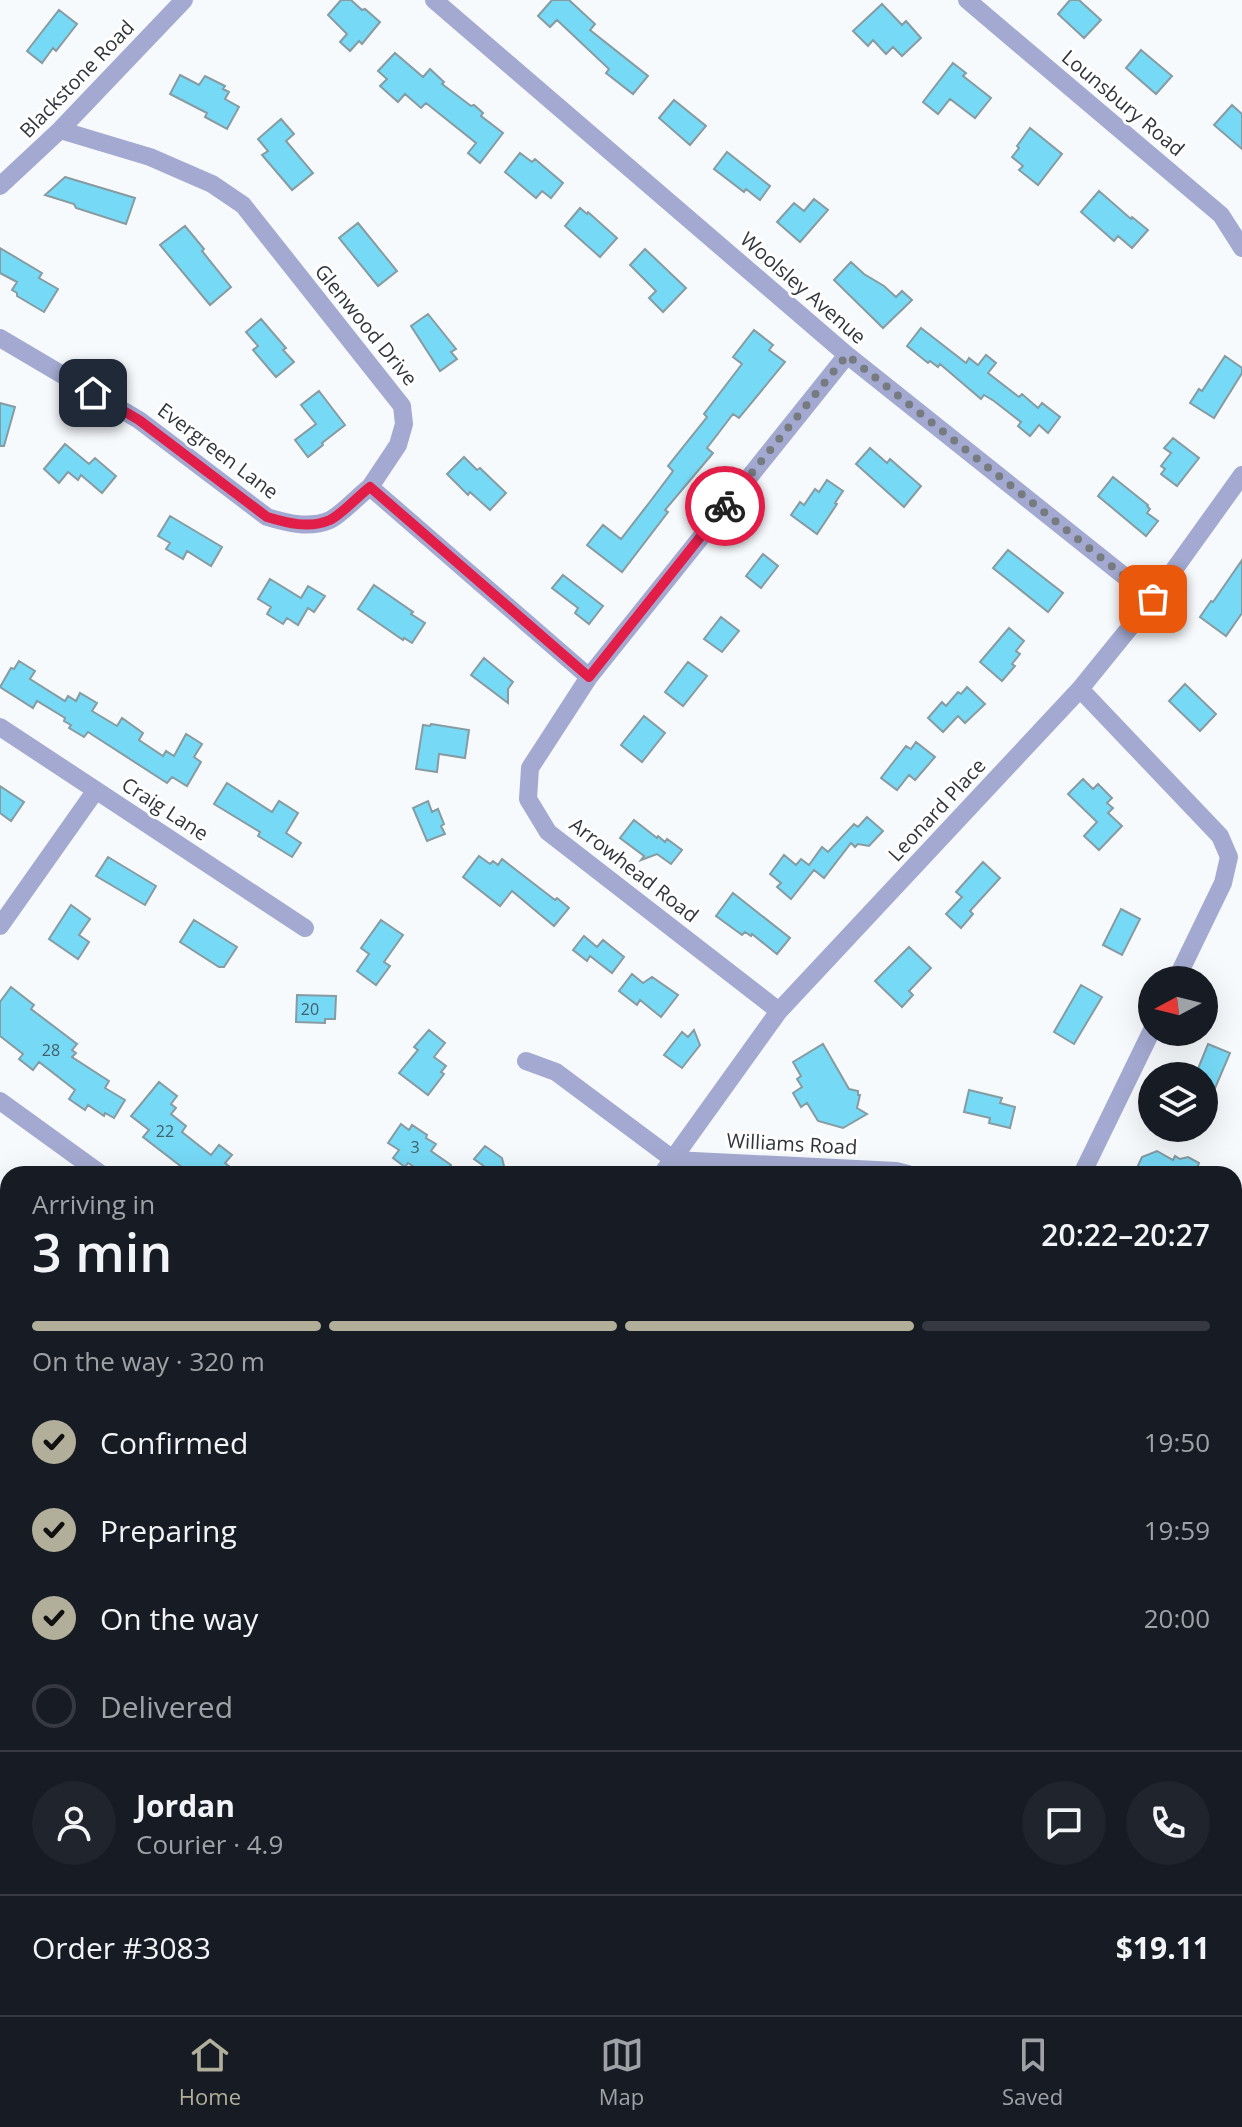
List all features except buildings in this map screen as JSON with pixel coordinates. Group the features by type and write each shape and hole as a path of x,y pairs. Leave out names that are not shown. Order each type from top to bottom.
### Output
{"street":[{"name":"Blackstone Road","path":"0,186 60,130 184,0"},
{"name":"Woolsley Avenue","path":"434,0 847,355 1153,599"},
{"name":"Lounsbury Road","path":"967,0 1221,215 1242,248"},
{"name":"Glenwood Drive","path":"60,130 150,157 212,184 243,205 402,406 404,424 398,445 370,487"},
{"name":"Evergreen Lane","path":"0,338 139,420 267,517 290,524 311,524 330,519 370,487"},
{"name":"Arrowhead Road","path":"779,1011 548,832 528,799 530,768 589,677 847,355"},
{"name":"Leonard Place","path":"669,1166 779,1011 1080,689 1153,599 1242,475"},
{"path":"370,487 589,677"},
{"path":"1080,689 1220,836 1229,857 1223,883 1183,966"},
{"name":"Craig Lane","path":"0,727 305,928"},
{"path":"0,926 96,790"},
{"path":"1086,1166 1144,1046"},
{"path":"526,1061 556,1072 667,1166"},
{"path":"0,1101 90,1166"}],"way so far":[{"path":"725,506 847,355 1153,599"}],"route":[{"path":"93,393 139,420 267,517 290,524 311,524 330,519 370,487 589,677 725,506"}]}
